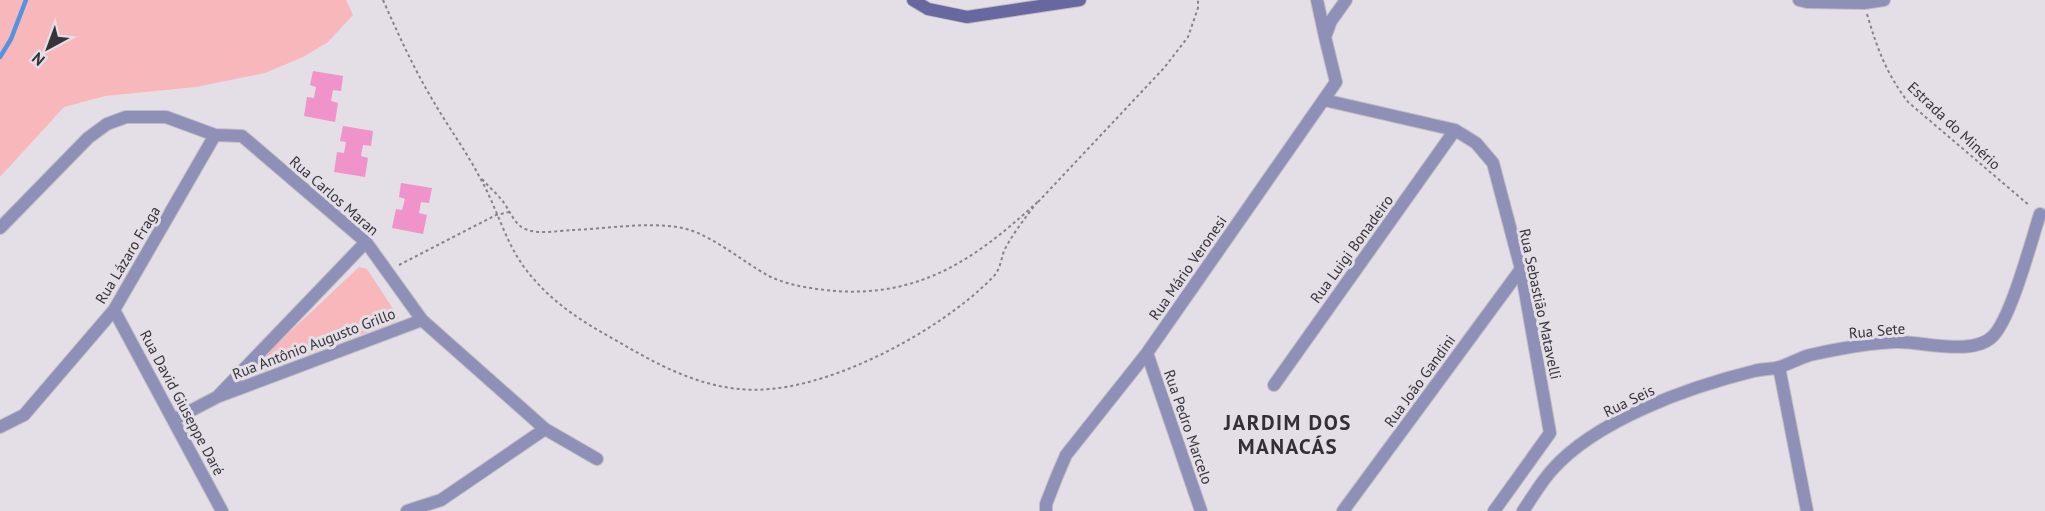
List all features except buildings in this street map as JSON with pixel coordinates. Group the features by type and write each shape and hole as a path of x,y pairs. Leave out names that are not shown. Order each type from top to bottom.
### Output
{"street":[{"path":"913,0 928,9 967,17 1080,0"},
{"name":"Rua Mário Veronesi","path":"1046,511 1046,504 1066,455 1146,353 1336,82 1317,0"},
{"path":"1325,37 1331,21 1346,0"},
{"path":"1799,0 1864,3 1884,0"},
{"name":"Rua Sebastião Matavelli","path":"1324,100 1455,130 1476,143 1492,164 1521,269 1550,432 1494,511"},
{"name":"Rua Carlos Maran","path":"0,228 88,138 107,124 126,117 166,117 215,135 242,136 366,242 422,320 545,429 597,459"},
{"name":"Rua Luigi Bonadeiro","path":"1274,385 1455,130"},
{"name":"Rua Lázaro Fraga","path":"0,427 24,415 114,310 215,135"},
{"name":"Rua Sete","path":"1779,367 1809,356 1896,342 1966,347 1980,345 1993,336 2001,323 2011,301 2040,214"},
{"name":"Rua Antônio Augusto Grillo","path":"217,397 366,242"},
{"name":"Rua João Gandini","path":"1343,511 1521,269"},
{"name":"Rua David Giuseppe Daré","path":"114,310 222,511"},
{"name":"Rua Antônio Augusto Grillo","path":"174,419 217,397 422,320"},
{"name":"Rua Pedro Marcelo","path":"1146,353 1201,511"},
{"path":"1779,367 1807,511"},
{"name":"Rua Seis","path":"1523,511 1551,470 1568,455 1631,413 1755,370 1779,367"},
{"path":"407,511 441,500 545,429"}],"path":[{"path":"383,0 407,55 434,104 480,177 496,215 526,270 552,300 590,326 650,360 702,382 741,390 788,388 842,371 891,349 937,323 971,298 996,274 1005,250 1038,201"},
{"path":"480,177 502,201 514,220 524,228 538,231 679,227 700,234 771,277 813,289 852,292 895,289 931,278 968,258 1003,234 1038,201 1170,60 1188,37 1198,8 1198,0"},
{"name":"Estrada do Minério","path":"1864,3 1877,50 1893,82 1908,102 2040,214"},
{"path":"388,271 496,215 509,212"}],"shaded area":[{"path":"0,0 346,0 353,15 328,42 303,57 265,73 196,87 105,96 64,107 0,177"},
{"path":"359,267 367,269 399,318 395,322 264,371 258,362"}],"waterway":[{"path":"0,57 11,39 26,0"}],"district":[{"name":"JARDIM DOS MANACÁS","path":"1288,435"}]}
